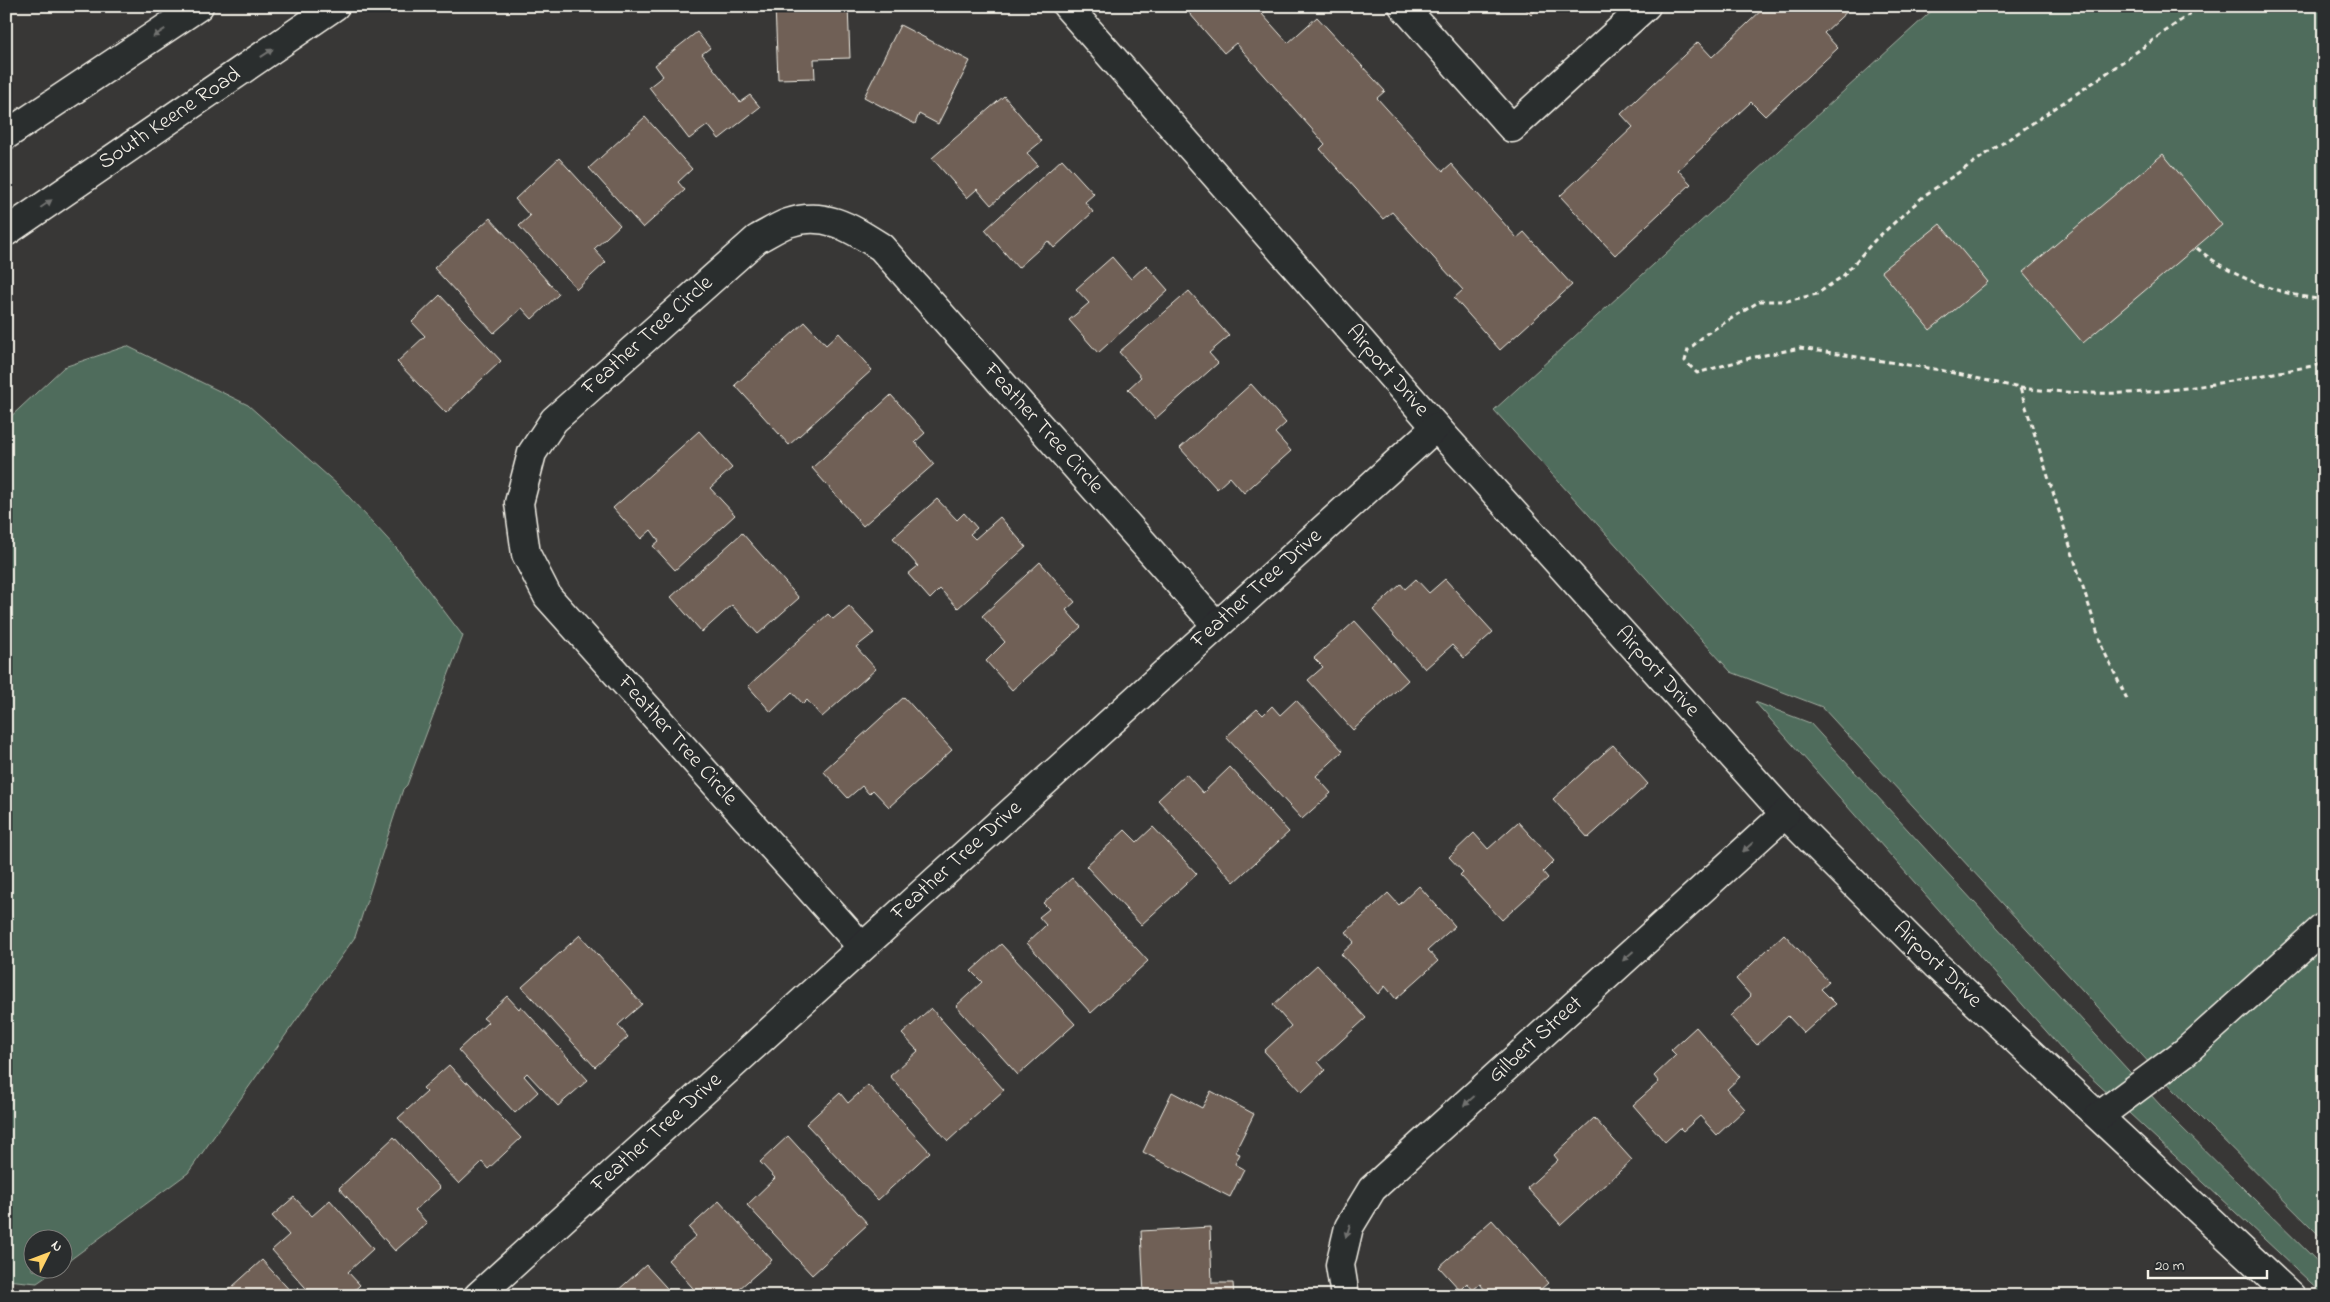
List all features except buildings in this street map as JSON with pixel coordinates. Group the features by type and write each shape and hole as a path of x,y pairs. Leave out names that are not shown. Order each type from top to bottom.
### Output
{"street":[{"path":"6,135 199,6"},
{"name":"South Keene Road","path":"6,232 335,6"},
{"name":"Airport Drive","path":"1067,6 1436,428 1785,814 1936,966 2291,1296"},
{"path":"1403,6 1512,128 1646,6"},
{"name":"Feather Tree Circle","path":"862,947 548,597 526,554 519,502 532,453 554,420 757,239 788,223 822,218 853,229 881,247 1216,624"},
{"name":"Feather Tree Drive","path":"478,1296 1216,624 1436,428"},
{"name":"Gilbert Street","path":"1345,1296 1340,1264 1349,1227 1372,1189 1785,814"},
{"path":"2098,1116 2185,1052 2324,927"}],"path":[{"path":"2201,6 2097,80 1925,195 1875,240 1843,276 1818,294 1787,301 1760,301 1706,334 1688,350 1685,361 1697,373 1750,358 1800,348 1940,370 2020,388 2070,394 2129,393 2187,387 2324,364"},
{"path":"2197,248 2216,264 2248,279 2276,290 2324,300"},
{"path":"2020,388 2102,647 2127,699"}],"green space":[{"path":"1937,6 2324,6 2324,1240 2187,1104 1822,707 1731,672 1494,410"},
{"path":"127,346 248,405 338,485 397,549 463,636 407,785 403,789 355,937 188,1173 72,1258 72,1230 22,1230 22,1280 41,1280 37,1283 6,1280 6,421 64,367"},
{"path":"1755,702 1810,723 2172,1118 2324,1268 2324,1295 2069,1057"}]}
